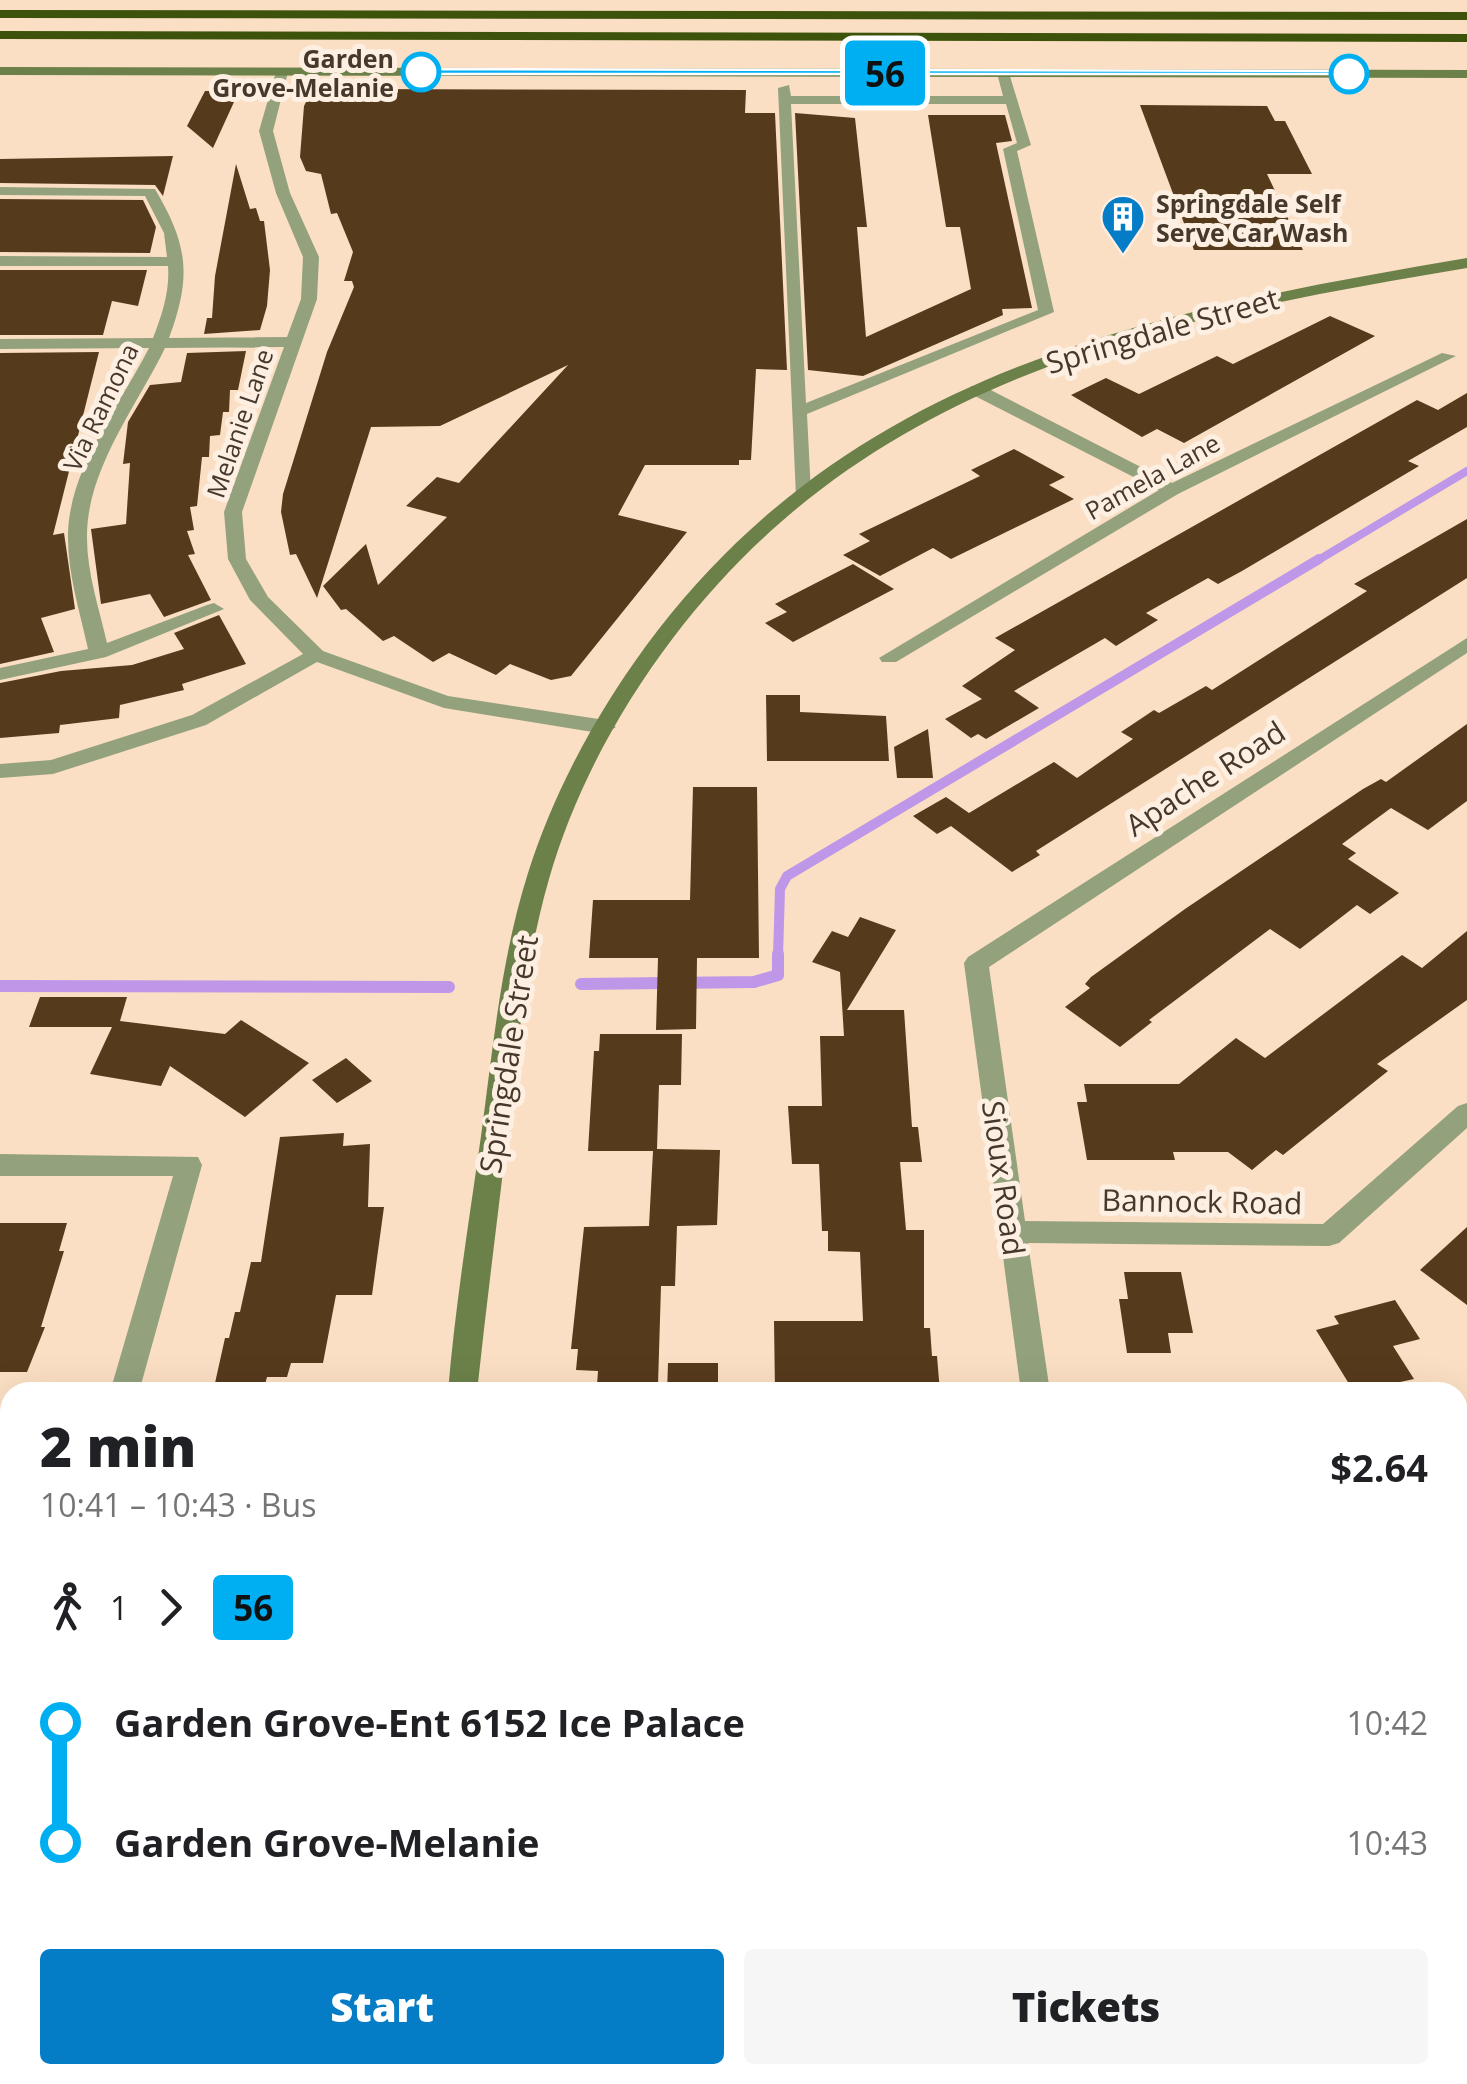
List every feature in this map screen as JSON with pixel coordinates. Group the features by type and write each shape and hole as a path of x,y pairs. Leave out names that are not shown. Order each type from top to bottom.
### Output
{"highway":[{"path":"0,14 1467,16"},
{"path":"0,36 1467,38"}],"main road":[{"path":"0,71 1467,74"},
{"name":"Springdale Street","path":"463,1382 514,974 550,842 604,727 662,636 748,543 802,494 977,390 1130,332 1270,298 1467,263"}],"street":[{"name":"Melanie Lane","path":"282,72 266,131 283,193 312,257 310,299 233,512 237,559 260,600 316,655 444,702 604,727"},
{"path":"798,412 1046,312 1010,150 1024,145 1003,73"},
{"path":"802,494 784,94 1011,100"},
{"name":"Via Ramona","path":"0,191 150,192 168,218 179,262 178,296 159,345 81,503 79,548 100,652"},
{"path":"0,261 179,262"},
{"path":"0,344 294,342"},
{"name":"Pamela Lane","path":"889,658 1172,490 1448,356"},
{"path":"977,390 1172,490"},
{"path":"0,674 100,652 214,610"},
{"name":"Apache Road","path":"976,963 1467,644"},
{"path":"0,771 53,767 200,720 316,655"},
{"name":"Sioux Road","path":"976,963 1034,1382"},
{"name":"Bannock Road","path":"1011,1232 1329,1235 1467,1113"},
{"path":"0,1165 189,1165 128,1382"}],"building":[{"path":"353,89 746,90 745,113 775,113 787,370 756,369 751,460 739,460 739,465 645,465 618,515 687,532 571,676 551,680 510,664 496,675 449,653 433,662 394,636 383,641 346,609 341,610 323,586 366,544 378,585 447,517 406,506 437,477 459,483 568,365 440,426 371,427 317,598 296,554 290,555 281,512 283,494 327,352 354,287 352,281 344,281 353,252 337,213 331,214 321,174 306,171 300,157 304,106 310,94"},
{"path":"205,91 239,91 213,148 187,126"},
{"path":"1140,105 1267,106 1275,121 1285,121 1312,174 1267,174 1303,250 1194,250"},
{"path":"795,113 855,118 867,227 857,227 866,337 971,289 960,227 946,227 928,115 1005,115 1012,141 996,143 1032,308 1002,309 1003,315 863,376 808,370"},
{"path":"173,156 163,196 155,185 0,183 0,159"},
{"path":"236,164 250,209 256,208 260,221 264,221 270,270 267,306 260,330 204,334 207,318 212,318 215,276"},
{"path":"0,199 143,200 156,227 150,253 0,252"},
{"path":"0,270 147,270 138,306 112,301 103,335 0,335"},
{"path":"1330,316 1375,336 1184,443 1157,429 1142,437 1071,395 1106,378 1139,394 1217,356 1233,364"},
{"path":"246,351 238,390 230,390 229,412 223,412 220,435 210,436 209,457 202,457 197,506 190,507 194,530 187,531 195,554 188,555 211,600 164,617 150,594 101,604 91,529 126,524 130,463 123,464 128,422 150,385 181,382 187,353"},
{"path":"99,352 53,535 64,533 75,609 41,618 54,652 0,664 0,353"},
{"path":"1467,393 1467,427 1408,461 1419,466 1218,584 1208,578 1146,613 1158,620 1116,646 1105,638 1014,691 1039,708 986,739 978,734 971,738 945,719 982,699 962,686 1015,650 995,638 1417,400 1438,410"},
{"path":"1014,449 1065,477 1049,485 1074,499 951,559 933,548 880,576 843,555 870,541 859,534 980,476 971,470"},
{"path":"1467,519 1467,578 1036,851 1040,855 1012,872 951,826 937,834 913,816 946,797 969,813 1054,762 1077,778 1133,739 1121,732 1154,710 1159,713 1206,686 1212,690 1367,591 1354,584"},
{"path":"853,564 894,589 793,642 765,623 787,612 775,604"},
{"path":"219,615 246,664 182,684 184,690 120,705 119,718 60,725 59,733 0,738 0,683 61,671 132,665 184,649 174,633"},
{"path":"766,695 800,695 800,712 886,716 889,761 767,761"},
{"path":"1467,724 1467,801 1428,830 1391,808 1342,844 1356,853 1348,859 1399,893 1370,914 1357,905 1300,949 1270,929 1149,1020 1152,1022 1120,1047 1065,1007 1090,988 1085,984 1091,977 1185,909 1363,789 1381,779 1386,782"},
{"path":"928,729 933,778 897,778 894,747"},
{"path":"693,787 757,787 759,958 697,958 696,1029 656,1030 658,958 589,958 593,900 690,900"},
{"path":"860,917 896,930 847,1010 904,1010 912,1127 918,1127 922,1162 900,1162 906,1230 924,1230 924,1328 930,1328 939,1382 775,1382 774,1321 863,1321 860,1252 828,1251 828,1231 822,1231 819,1164 792,1164 788,1106 822,1106 820,1036 844,1036 840,972 812,962 832,931 848,937"},
{"path":"1467,931 1467,1000 1377,1064 1388,1071 1283,1155 1276,1150 1252,1170 1228,1152 1173,1152 1175,1160 1087,1160 1077,1102 1087,1102 1084,1084 1179,1084 1236,1038 1265,1058 1402,955 1422,968"},
{"path":"40,997 127,997 120,1021 225,1034 241,1020 309,1063 245,1117 170,1066 161,1086 90,1074 112,1027 29,1027"},
{"path":"600,1034 682,1034 681,1085 659,1085 657,1149 720,1150 717,1225 677,1226 675,1286 661,1286 658,1382 597,1382 598,1371 576,1370 578,1349 571,1349 584,1227 649,1226 653,1151 588,1151 594,1051 599,1051"},
{"path":"346,1058 372,1081 337,1103 312,1080"},
{"path":"344,1133 343,1146 370,1144 368,1207 384,1207 372,1295 336,1295 323,1363 291,1363 287,1377 267,1377 266,1382 215,1382 225,1338 229,1338 235,1312 240,1312 251,1262 261,1262 280,1137"},
{"path":"0,1223 67,1223 59,1251 64,1251 41,1327 45,1327 27,1372 0,1372"},
{"path":"1467,1227 1467,1305 1420,1270"},
{"path":"1124,1272 1181,1272 1193,1333 1168,1333 1171,1353 1127,1353 1119,1299 1128,1299"},
{"path":"1395,1300 1420,1339 1393,1346 1414,1379 1348,1382 1316,1330 1339,1324 1334,1316"},
{"path":"668,1363 718,1363 718,1382 667,1382"}],"waterway":[{"path":"1315,562 1467,471"},
{"path":"778,957 780,889 787,876 1319,559"},
{"path":"581,984 754,982 778,975 778,957"},
{"path":"0,986 449,987"}],"bus line":[{"name":"56","path":"421,72 1349,74"}],"place":[{"name":"Garden Grove-Melanie","path":"421,72"},
{"name":"Springdale Self Serve Car Wash","path":"1123,255"}]}
